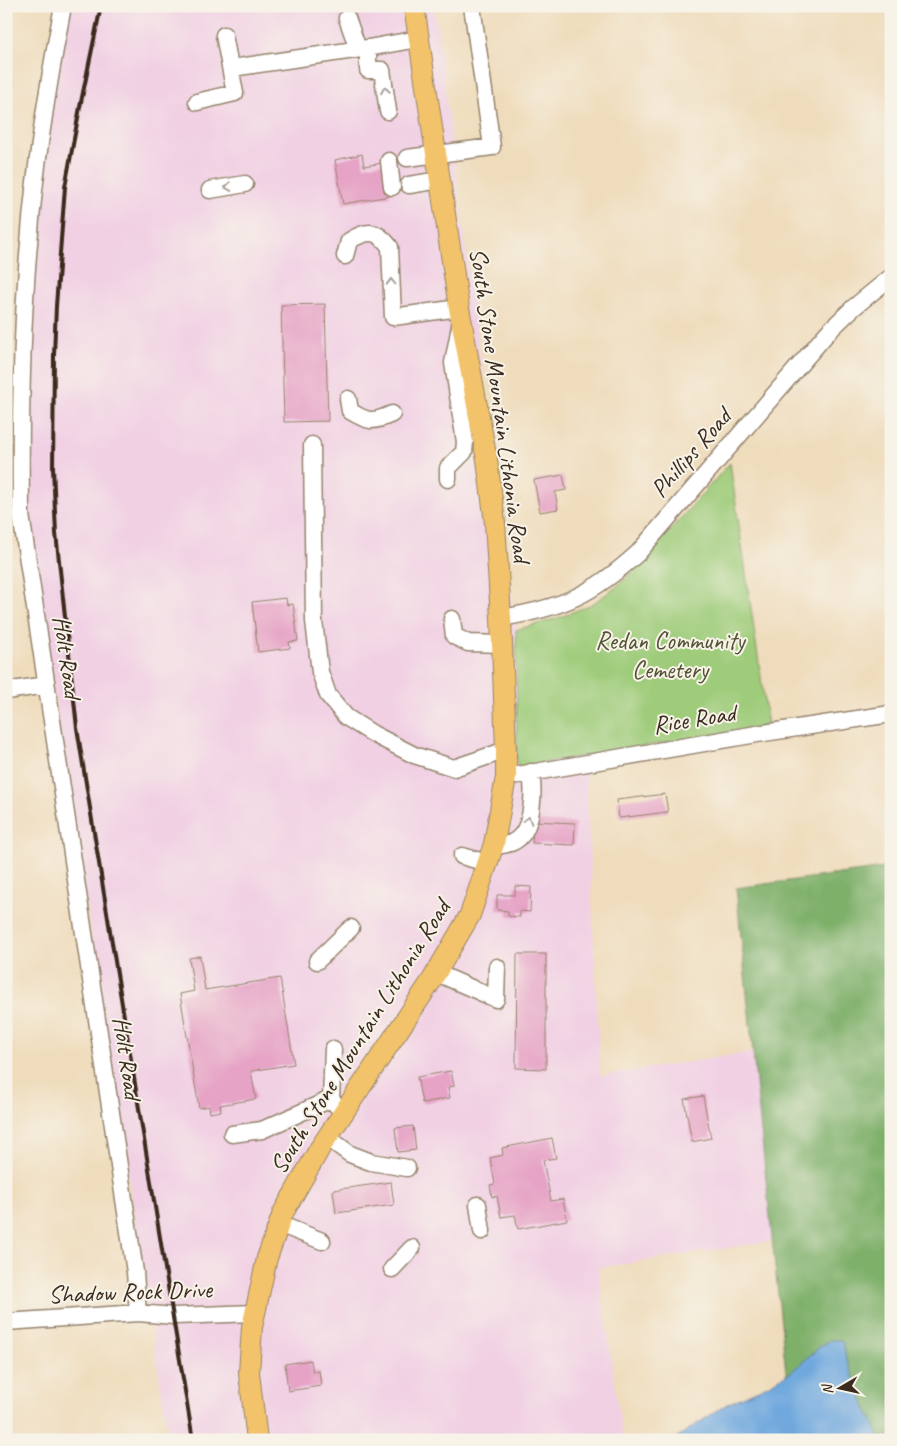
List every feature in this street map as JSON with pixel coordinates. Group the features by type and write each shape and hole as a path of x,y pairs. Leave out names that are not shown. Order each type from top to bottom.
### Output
{"main road":[{"name":"South Stone Mountain Lithonia Road","path":"257,1440 249,1373 252,1327 267,1258 283,1213 327,1137 337,1106 437,973 470,914 490,855 506,777 501,618 487,460 460,314 414,6"}],"street":[{"name":"Holt Road","path":"63,6 51,68 29,242 13,460 135,1272 138,1313"},
{"path":"407,158 492,147 472,6"},
{"path":"348,18 363,48 368,70 382,70 388,111"},
{"path":"197,102 235,93 232,68 224,35"},
{"path":"232,68 418,38"},
{"path":"389,161 401,186 440,180"},
{"path":"210,190 246,184"},
{"path":"345,256 349,241 360,234 374,232 383,238 390,247 393,317 460,314 454,363 465,442 464,452 448,468 448,479"},
{"name":"Phillips Road","path":"501,618 532,613 563,604 589,591 616,573 638,553 828,332 853,308 891,277"},
{"path":"348,399 350,411 364,420 380,419 392,414"},
{"path":"312,445 314,621 320,672 328,695 346,717 374,734 414,755 454,768 506,750"},
{"path":"452,619 454,636 468,643 502,644"},
{"path":"6,692 46,685"},
{"name":"Rice Road","path":"506,777 757,734 891,714"},
{"path":"462,856 490,855 514,842 525,830 531,814 531,772"},
{"path":"317,961 351,928"},
{"path":"437,973 496,998 497,967"},
{"path":"232,1134 262,1130 337,1106 333,1050"},
{"path":"327,1137 350,1154 371,1162 407,1168"},
{"path":"478,1206 482,1231"},
{"path":"279,1224 322,1242"},
{"path":"392,1269 412,1248"},
{"name":"Shadow Rock Drive","path":"6,1322 138,1313 174,1316 255,1313"}],"shaded area":[{"path":"64,6 434,6 516,630 517,767 585,756 600,1076 753,1052 773,1241 598,1268 623,1440 169,1440 26,512 26,282"}],"green space":[{"name":"Redan Community Cemetery","path":"730,463 768,726 517,767 516,630 558,618 592,604 615,588 635,570"},
{"path":"891,867 891,1436 862,1440 793,1440 736,888"}],"water":[{"path":"831,1340 843,1342 846,1358 881,1440 673,1440 727,1404 791,1372 821,1346"}],"building":[{"path":"362,154 364,166 383,163 390,196 343,204 335,160"},
{"path":"325,304 328,421 284,422 281,305"},
{"path":"563,475 566,490 555,492 558,509 540,512 534,480"},
{"path":"286,598 287,605 293,604 298,641 289,642 290,648 258,652 252,602"},
{"path":"665,794 668,812 619,818 617,800"},
{"path":"533,821 575,823 574,845 532,843"},
{"path":"515,886 531,887 530,912 520,911 520,917 508,916 508,911 497,910 497,895 515,895"},
{"path":"517,954 546,954 546,1069 516,1068"},
{"path":"200,956 205,990 280,978 294,1064 251,1071 256,1099 220,1105 221,1111 210,1113 209,1106 199,1108 180,994 194,991 189,958"},
{"path":"451,1071 454,1086 448,1087 450,1098 422,1103 417,1077"},
{"path":"703,1096 711,1138 692,1142 684,1099"},
{"path":"413,1126 416,1150 398,1152 395,1128"},
{"path":"552,1138 556,1158 543,1160 551,1201 563,1199 567,1220 518,1229 515,1215 501,1217 497,1196 492,1197 490,1185 495,1184 490,1158 503,1155 502,1148"},
{"path":"391,1182 394,1205 336,1213 333,1190"},
{"path":"311,1360 313,1372 319,1371 321,1386 288,1391 285,1364"}],"railway":[{"path":"101,6 65,187 54,355 53,468 56,533 77,728 193,1440"}]}
